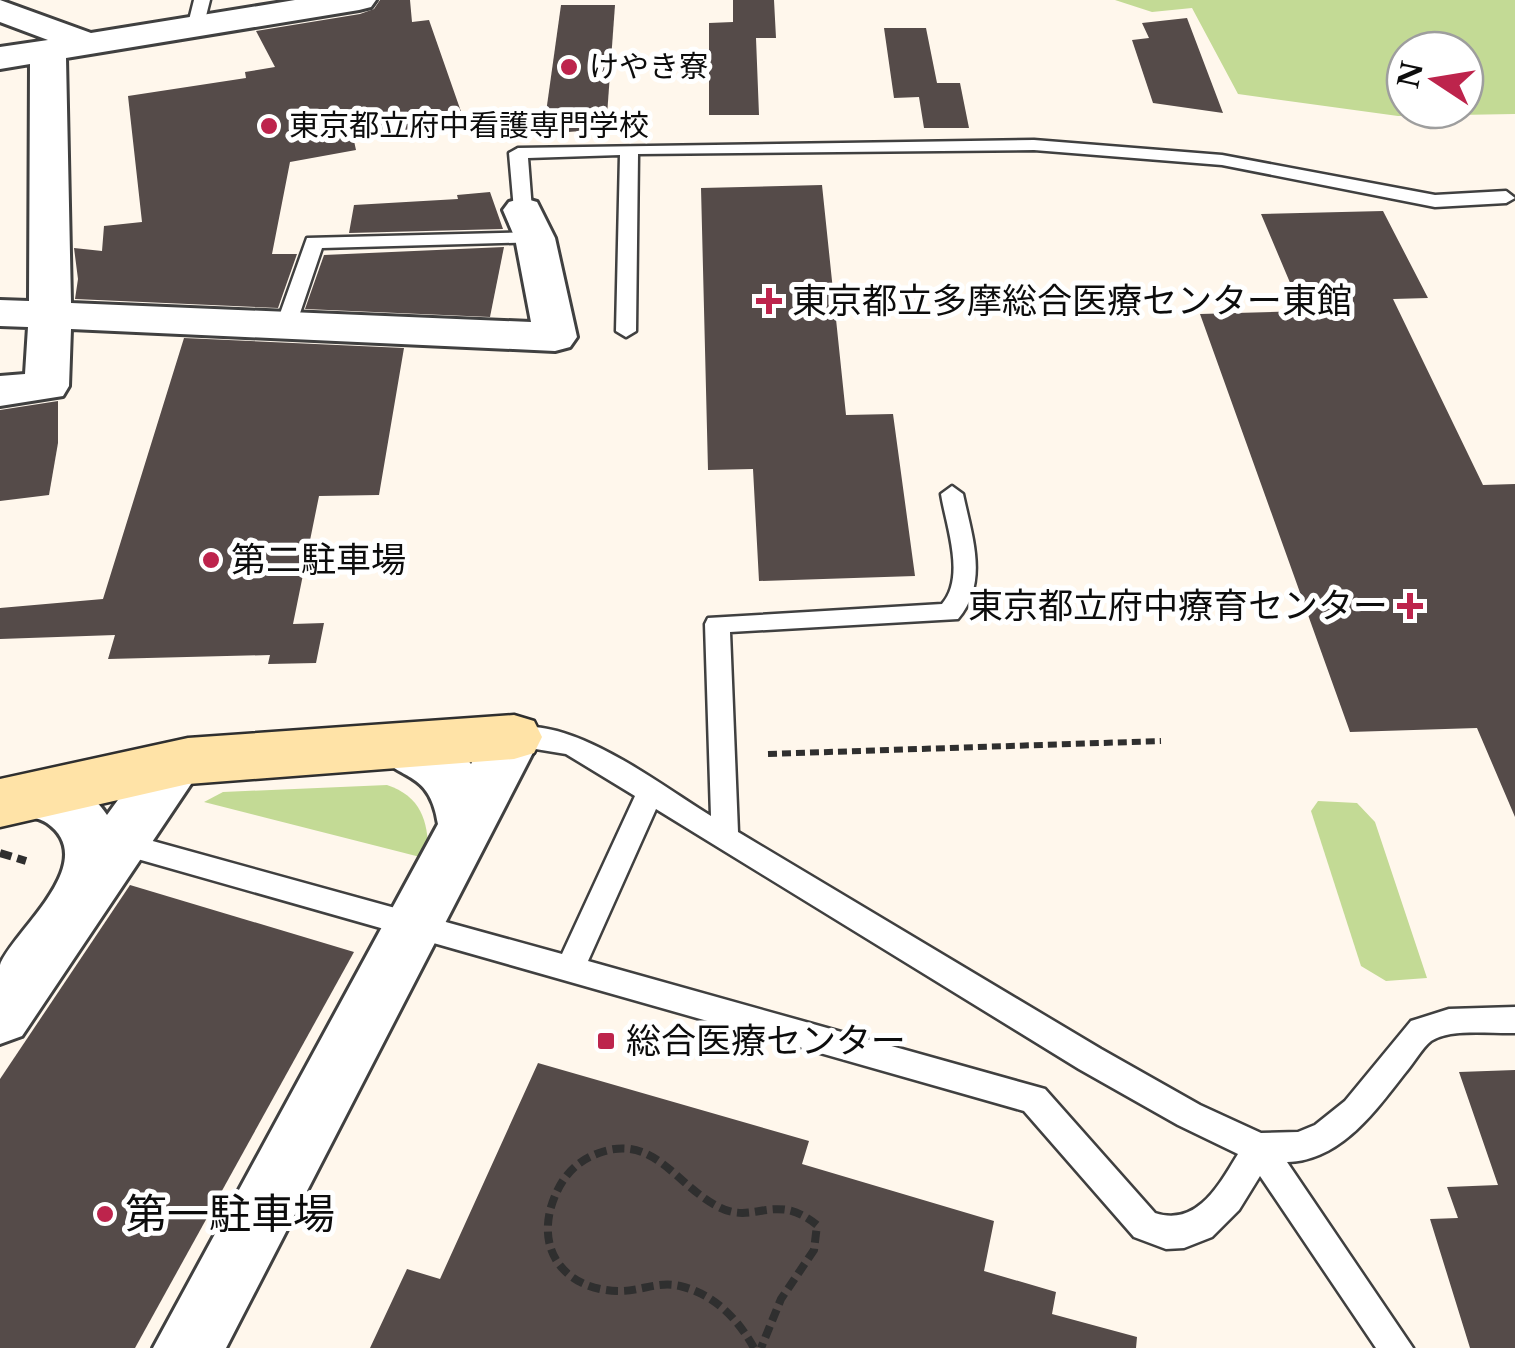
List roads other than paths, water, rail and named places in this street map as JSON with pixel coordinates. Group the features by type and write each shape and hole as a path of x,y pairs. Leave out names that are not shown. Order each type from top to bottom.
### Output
{"street":[{"path":"0,58 86,46 199,14 360,0"},
{"path":"0,10 76,38 86,46"},
{"path":"0,391 46,386 50,318 48,52"},
{"path":"0,314 555,336 529,224"},
{"path":"19,800 174,765 514,737"},
{"path":"188,1348 514,737"},
{"path":"401,746 440,765 464,800 467,826"},
{"path":"0,1016 174,765"},
{"path":"19,800 66,806 85,827 92,856 105,864"}],"lane":[{"path":"286,325 314,242 529,224 518,154 629,149 1034,145 1222,160 1435,201 1506,197"},
{"path":"626,331 629,149"},
{"path":"725,838 717,624 949,612 961,604 966,589 952,494"},
{"path":"514,737 555,740 576,747 1090,1059 1189,1115 1259,1148 1300,1147 1326,1134 1356,1111 1421,1031 1449,1022 1515,1020"},
{"path":"570,969 650,792"},
{"path":"105,864 414,925 1034,1099 1144,1226 1160,1234 1190,1234 1223,1206 1259,1148"},
{"path":"1259,1148 1386,1342"}],"place":[{"name":"けやき寮","path":"569,67"},
{"name":"東京都立府中看護専門学校","path":"269,126"},
{"name":"東京都立多摩総合医療センター東館","path":"769,301"},
{"name":"第二駐車場","path":"211,560"},
{"name":"東京都立府中療育センター","path":"1410,606"},
{"name":"総合医療センター","path":"606,1041"},
{"name":"第一駐車場","path":"105,1214"}]}
